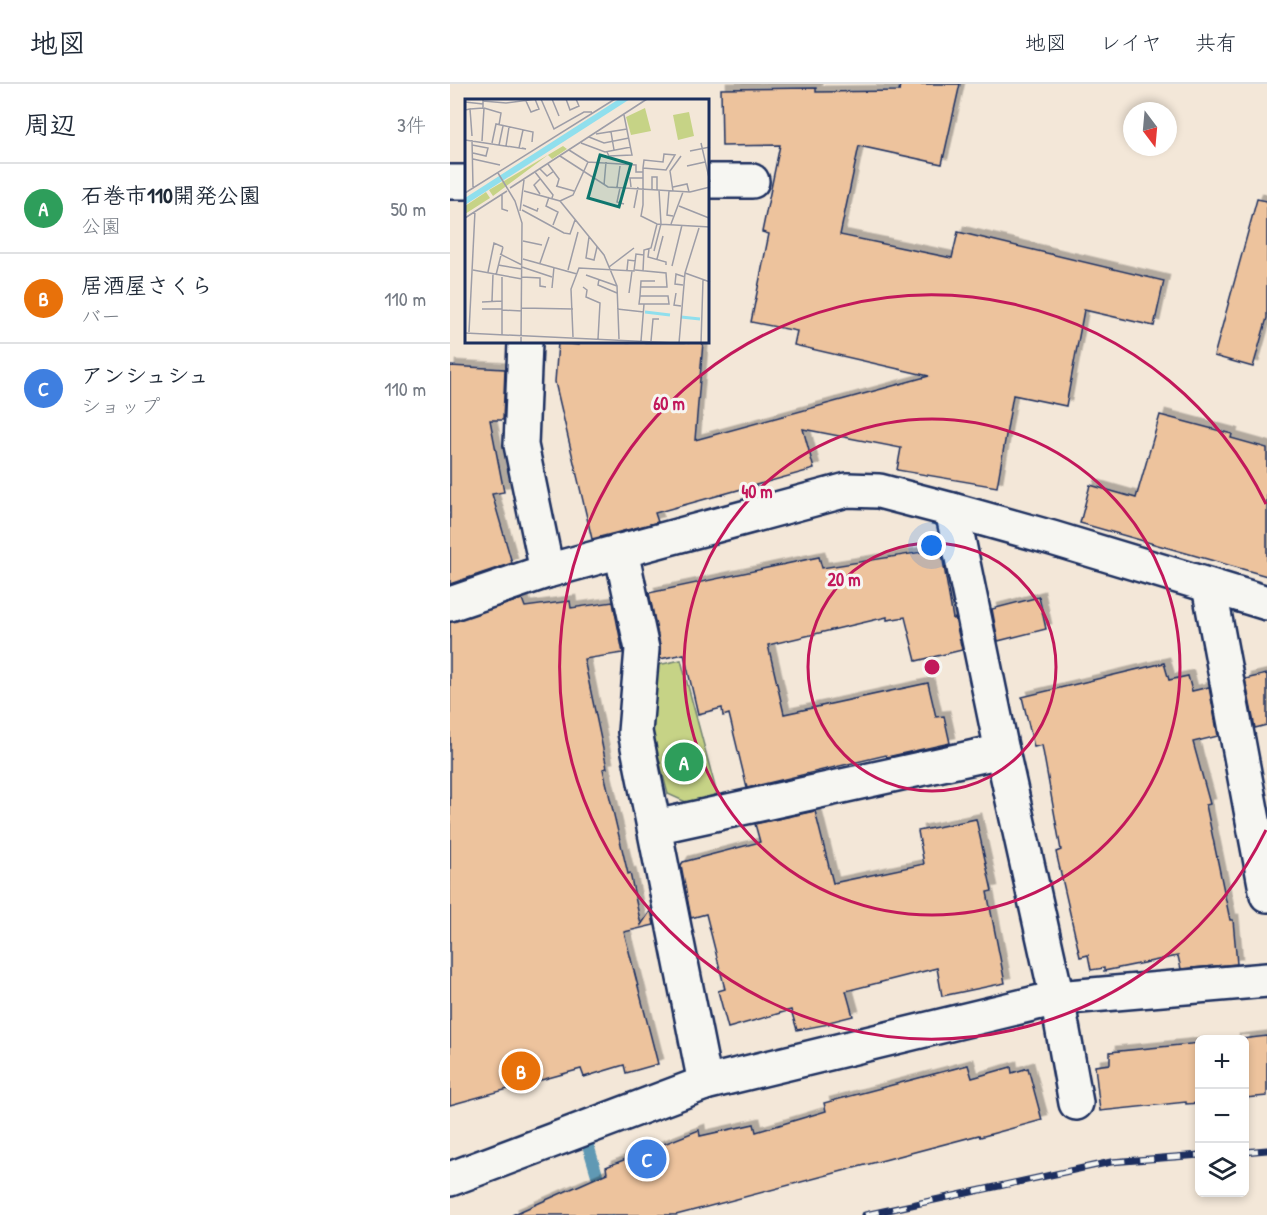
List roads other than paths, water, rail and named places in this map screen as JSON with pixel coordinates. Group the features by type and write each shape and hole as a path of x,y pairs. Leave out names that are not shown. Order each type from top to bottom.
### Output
{"street":[{"path":"710,181 752,181"},
{"path":"450,183 465,182"},
{"path":"525,344 521,445 547,571"},
{"path":"450,604 547,571 848,490 879,491 952,510 1267,603"},
{"path":"952,510 1002,751 1057,998 1076,1103"},
{"path":"621,551 642,649 635,732 705,1083"},
{"path":"1209,586 1267,895"},
{"path":"655,827 1002,751"},
{"path":"450,1179 705,1083 1057,998 1267,980"}],"waterway":[{"path":"585,1135 609,1215"}],"railway":[{"path":"1249,1152 1267,1150"},
{"path":"865,1215 1111,1162 1195,1155"}],"place":[{"name":"石巻市110開発公園","path":"684,762"},
{"name":"居酒屋さくら","path":"521,1071"},
{"name":"アンシュシュ","path":"647,1159"}]}
